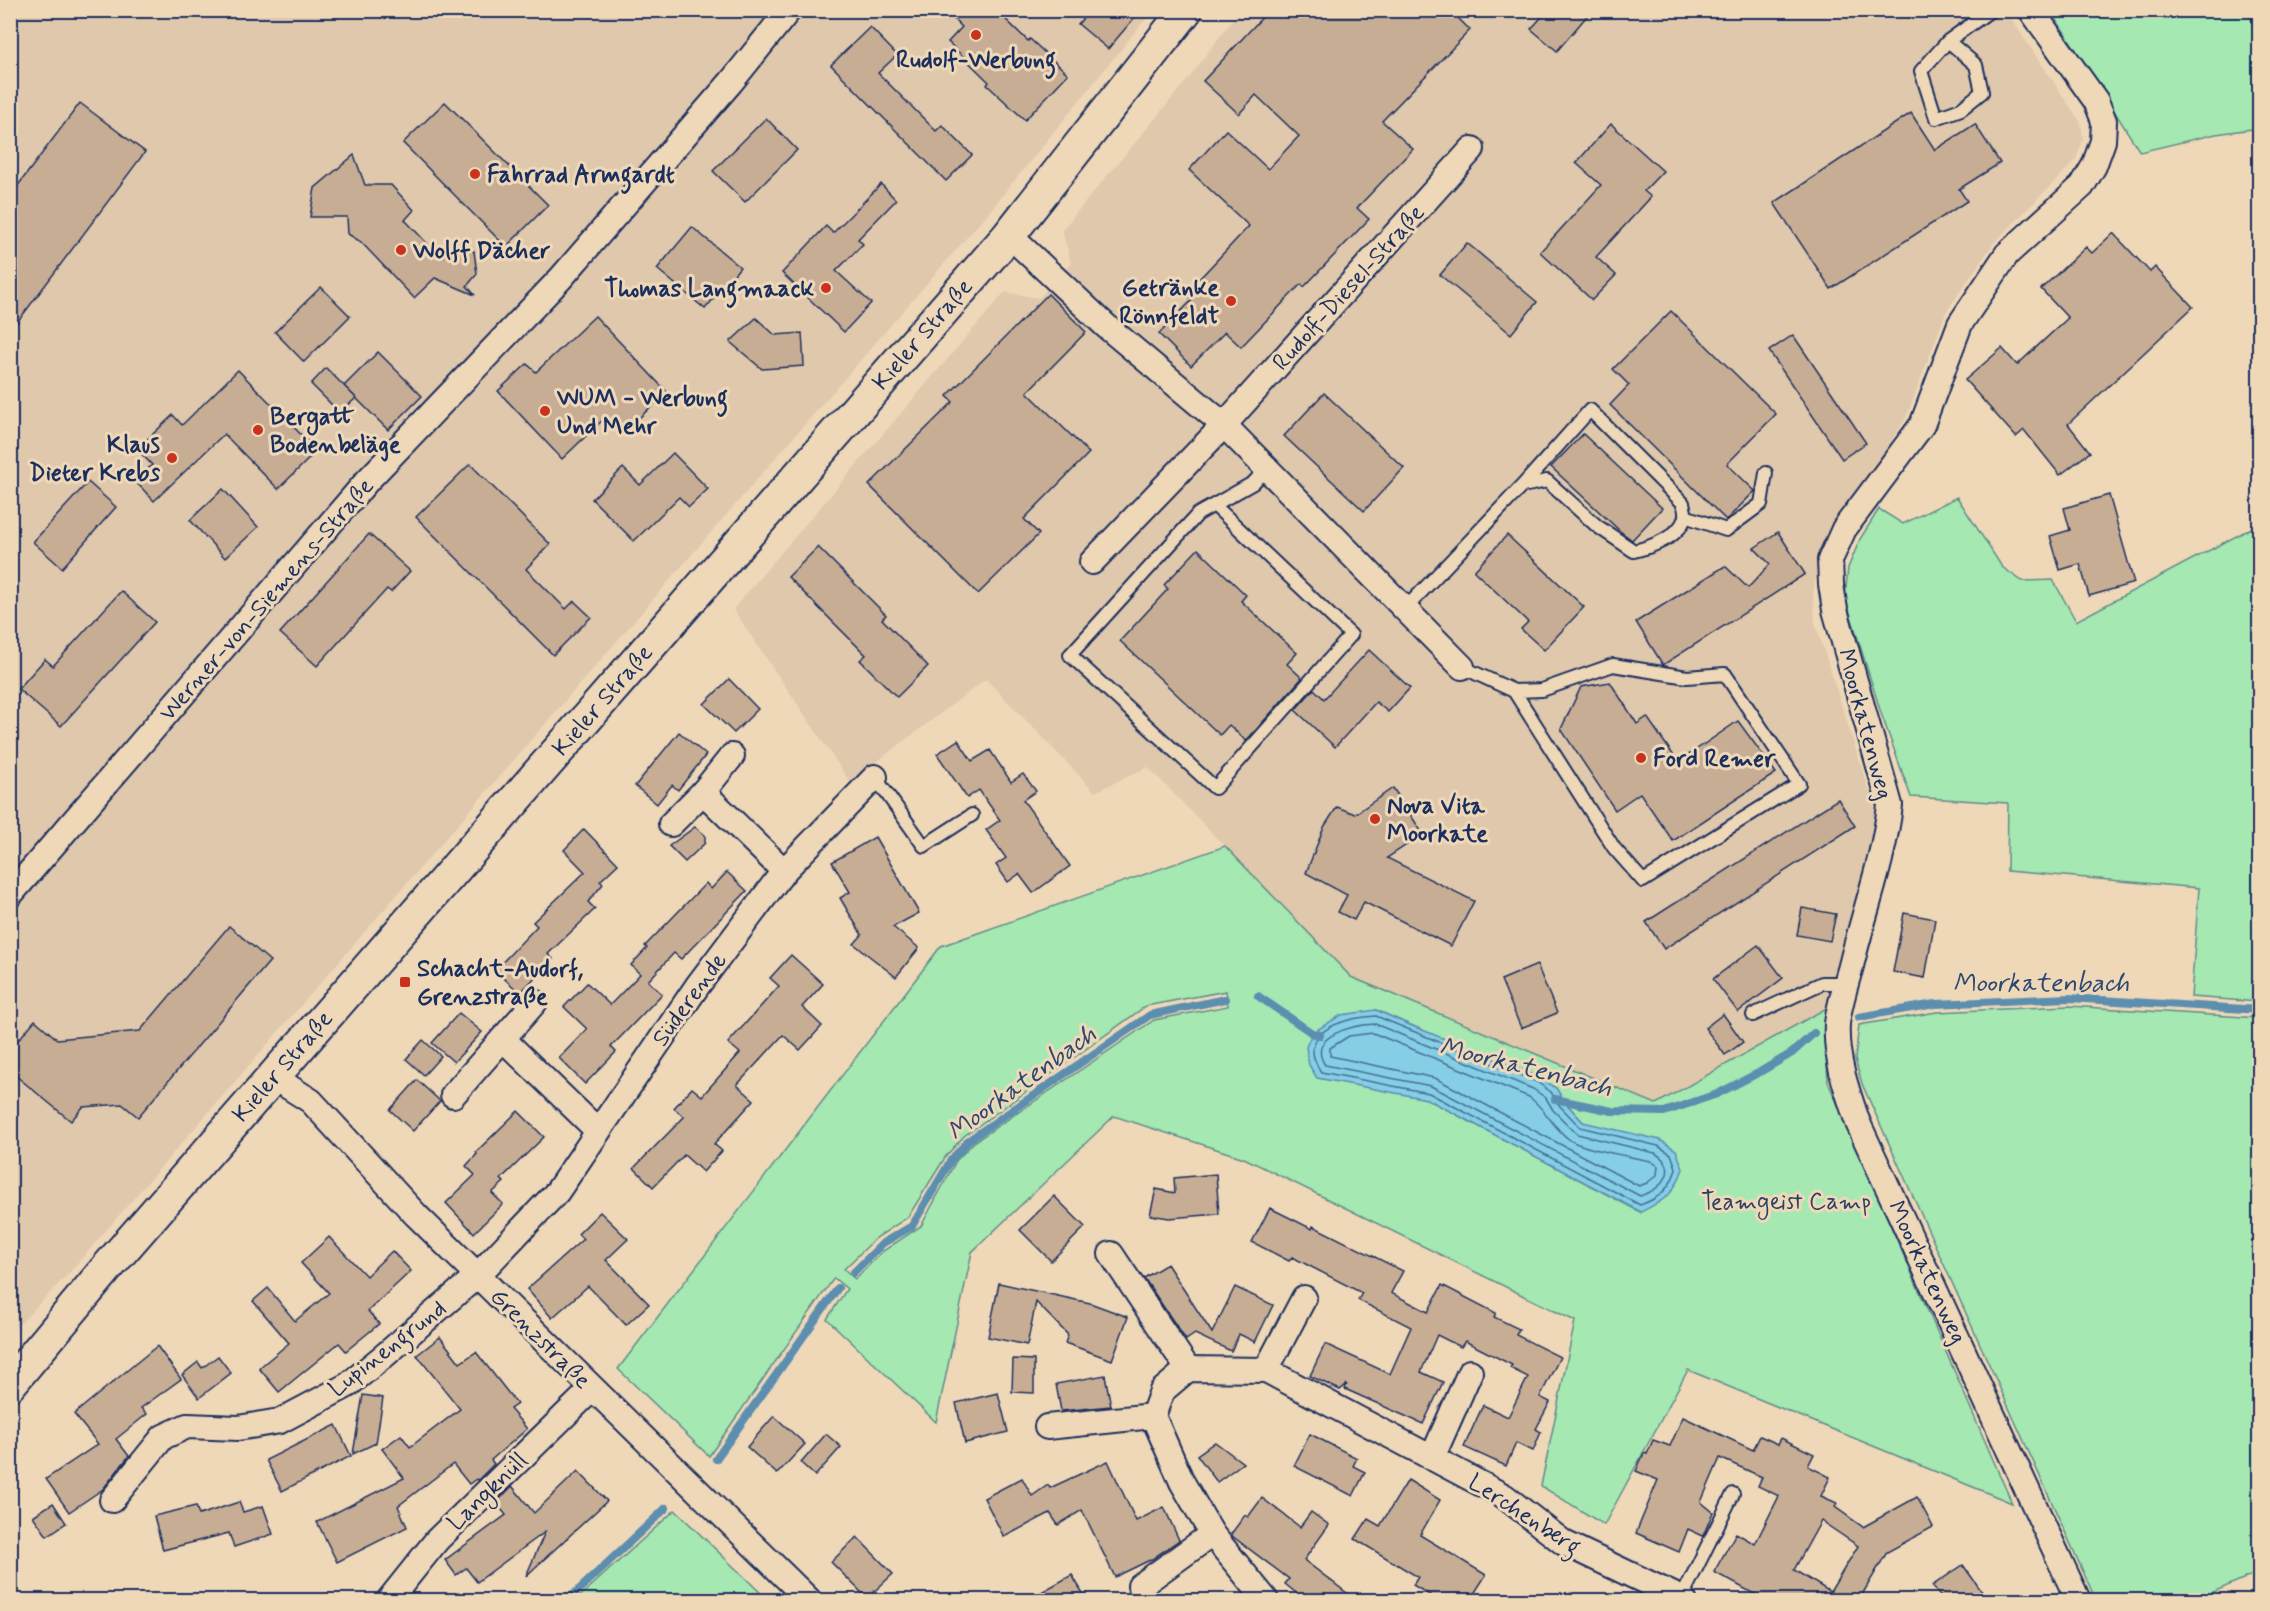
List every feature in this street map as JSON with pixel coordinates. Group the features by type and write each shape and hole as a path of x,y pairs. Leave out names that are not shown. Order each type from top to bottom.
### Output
{"street":[{"name":"Werner-von-Siemens-Straße","path":"10,895 367,481 561,278 723,91 789,10"},
{"name":"Kieler Straße","path":"10,1384 106,1269 1009,235 1186,10"},
{"name":"Moorkatenweg","path":"2031,10 2096,101 2104,121 2103,141 2094,166 2082,186 2007,254 1980,293 1960,324 1922,425 1844,529 1830,560 1835,610 1890,805 1886,838 1846,982 1838,1023 1839,1056 1846,1088 1858,1123 2078,1600"},
{"name":"Rudolf-Diesel-Straße","path":"1092,562 1224,425 1472,150"},
{"path":"1009,235 1106,326 1224,425 1462,667"},
{"path":"671,824 703,792 732,756"},
{"name":"Süderende","path":"478,1275 557,1192 698,985 784,871 875,777"},
{"path":"703,792 784,871"},
{"path":"453,1095 535,1002"},
{"path":"503,1040 598,1131"},
{"name":"Grenzstraße","path":"273,1077 311,1101 416,1215 809,1600"},
{"path":"1111,1254 1188,1369 1162,1391 1153,1416 1182,1482 1212,1534 1266,1600"},
{"name":"Lupinengrund","path":"112,1500 163,1437 187,1426 238,1428 280,1421 348,1385 478,1275"},
{"path":"1266,1370 1304,1298"},
{"name":"Lerchenberg","path":"1188,1369 1266,1370 1504,1496 1564,1543 1682,1600"},
{"path":"1432,1458 1470,1372"},
{"name":"Langknüll","path":"389,1600 436,1540 592,1389"},
{"path":"1047,1427 1153,1416"},
{"path":"1140,1586 1212,1534"}],"lane":[{"path":"1948,41 1976,65 1982,92 1961,110 1936,118 1921,71 1948,41 1991,10"},
{"path":"1405,609 1522,486 1590,410 1683,503 1685,516 1677,531 1648,548 1634,551 1597,526 1547,481 1522,486"},
{"path":"1214,506 1350,635 1215,788 1070,655 1198,514 1253,483 1267,468"},
{"path":"1685,516 1726,530 1761,504 1766,473"},
{"path":"1462,667 1514,691 1542,690 1613,664 1687,677 1725,674 1799,784 1643,881 1614,848 1514,691"},
{"path":"875,777 924,846 972,815"},
{"path":"1753,1015 1821,983 1846,982"},
{"path":"1682,1600 1733,1494"}],"shaded area":[{"path":"11,11 1152,11 988,213 69,1273 11,1333"},
{"path":"1239,11 2006,11 2081,123 2083,140 2075,161 1993,244 1946,312 1906,418 1819,556 1813,593 1815,623 1876,812 1875,834 1830,1006 1656,1104 1351,977 1148,767 1095,792 986,679 850,782 733,609 1005,292 1039,298 1071,263 1062,230 1189,78"}],"green space":[{"path":"2051,11 2250,11 2259,60 2259,128 2216,134 2140,152"},
{"path":"1957,497 2002,567 2022,581 2053,580 2076,621 2259,524 2259,1002 2191,997 2199,888 2007,871 2008,803 1911,797 1881,713 1845,597 1848,568 1860,539 1879,509 1903,524"},
{"name":"Teamgeist Camp","path":"1225,846 1351,977 1656,1104 1830,1006 1826,1046 1828,1082 2012,1503 1688,1370 1604,1525 1541,1486 1575,1321 1244,1158 1114,1116 972,1252 936,1422 827,1319 847,1289 834,1278 709,1456 618,1369 941,946","holes":["1226,991 1228,1006 1154,1020 973,1143 956,1161 921,1226 883,1251 855,1279 844,1269 876,1238 908,1217 946,1156 964,1136 1146,1006","1376,1010 1556,1088 1564,1101 1583,1122 1640,1212 1427,1099 1392,1091"]},
{"path":"2069,1006 2259,1018 2259,1572 2195,1600 2096,1600 1862,1084 1855,1059 1859,1025 1937,1012"},
{"path":"675,1510 768,1600 576,1600"}],"water":[{"path":"1376,1010 1539,1077 1556,1088 1564,1101 1583,1122 1660,1140 1676,1150 1683,1169 1676,1185 1663,1200 1641,1212 1427,1099 1317,1078 1309,1065 1306,1047 1312,1033 1341,1015"}],"building":[{"path":"945,10 996,10 1028,41 1030,39 1068,74 1025,120 987,85 989,82 948,42 962,27"},
{"path":"1090,10 1141,10 1108,49 1078,24"},
{"path":"1269,10 1450,10 1470,30 1382,121 1413,149 1357,208 1369,219 1304,287 1301,284 1241,347 1225,332 1191,366 1159,334 1192,300 1185,294 1249,226 1189,170 1226,130 1268,169 1299,136 1256,95 1239,114 1203,81"},
{"path":"1548,10 1592,10 1557,51 1531,29"},
{"path":"870,27 897,55 878,73 936,131 942,125 972,155 946,181 831,65"},
{"name":"Fahrrad Armgardt","path":"445,102 548,205 506,247 403,143"},
{"path":"80,103 145,152 10,332 10,196"},
{"path":"1911,113 1935,150 1975,124 2000,163 1959,189 1967,201 1831,289 1774,203"},
{"path":"766,118 797,150 745,202 713,171"},
{"path":"1611,124 1663,171 1644,191 1651,197 1596,257 1616,275 1592,300 1540,252 1601,185 1576,163"},
{"path":"354,155 365,185 391,185 414,210 405,220 441,258 452,251 474,251 477,274 467,286 475,295 435,278 414,298 361,242 348,234 347,217 310,217 315,188"},
{"name":"Thomas Langmaack","path":"881,184 896,200 858,239 863,244 836,271 871,303 844,332 782,273 826,226 833,233"},
{"path":"692,227 740,267 705,309 657,269"},
{"path":"2113,233 2150,272 2155,267 2193,307 2068,424 2090,452 2060,475 2024,430 2016,437 1965,380 2002,348 2017,365 2068,318 2041,289 2086,247 2092,253"},
{"path":"1467,243 1537,302 1511,334 1440,275"},
{"path":"321,287 350,316 304,362 275,332"},
{"path":"1048,294 1086,332 1027,392 1089,453 1024,519 1039,534 978,594 869,485 953,402 947,396"},
{"path":"1671,311 1776,414 1727,464 1755,491 1726,520 1610,405 1629,385 1613,369"},
{"path":"595,316 667,392 623,433 607,416 562,459 498,391 527,364 536,372"},
{"path":"756,318 775,335 802,333 804,366 762,369 730,342"},
{"path":"1793,335 1866,443 1842,459 1769,351"},
{"path":"378,352 422,396 388,430 344,386"},
{"path":"326,368 356,398 340,413 311,384"},
{"name":"Bergatt Bodenbeläge","path":"238,370 317,451 278,489 224,434 154,501 135,481 152,465 137,449 173,415 182,425"},
{"path":"1324,393 1404,468 1364,511 1284,436"},
{"path":"1583,434 1662,508 1632,540 1551,467"},
{"path":"673,453 708,489 689,507 679,497 634,541 592,499 623,468 640,485"},
{"path":"470,464 550,544 526,569 566,609 574,601 591,617 553,655 416,517"},
{"path":"88,482 116,507 62,568 33,542"},
{"path":"223,489 258,527 225,558 190,520"},
{"path":"2109,495 2134,583 2089,596 2080,564 2060,570 2050,536 2070,530 2064,508"},
{"path":"1778,532 1805,574 1663,665 1636,622 1725,566 1748,588 1770,564 1754,548"},
{"path":"369,534 410,571 391,592 387,589 317,666 280,633"},
{"path":"1507,535 1584,607 1544,650 1521,629 1528,622 1474,571"},
{"path":"818,547 886,615 882,619 928,666 897,697 860,660 866,655 788,577"},
{"path":"1198,549 1246,595 1241,601 1297,653 1287,664 1302,678 1246,741 1229,725 1220,735 1120,641 1168,589 1164,585"},
{"path":"121,591 155,622 61,726 18,689 45,659 53,666"},
{"path":"1369,650 1410,688 1388,712 1376,702 1335,747 1295,710 1314,689 1324,699"},
{"path":"729,679 758,709 734,733 704,704"},
{"path":"1610,682 1637,724 1647,717 1678,762 1738,721 1776,773 1673,841 1640,793 1615,810 1561,729 1581,687"},
{"path":"679,732 706,755 678,790 672,785 657,804 635,786"},
{"path":"958,740 972,761 990,750 1011,782 1023,774 1036,791 1023,800 1070,866 1033,893 1019,874 1008,882 996,865 1006,858 986,830 1000,820 979,790 967,798 937,754"},
{"path":"1393,788 1423,834 1387,858 1474,901 1451,946 1364,902 1354,920 1338,912 1347,895 1306,873 1324,827 1337,807 1355,814"},
{"path":"1838,799 1855,826 1664,949 1646,922"},
{"path":"695,827 705,835 705,843 685,862 669,846"},
{"path":"584,829 618,864 600,881 603,884 588,902 595,909 548,954 553,959 520,993 495,970 537,926 533,922 585,872 564,850"},
{"path":"875,837 919,913 893,927 919,948 896,977 854,944 862,935 840,898 850,892 832,862"},
{"path":"727,872 747,891 681,959 674,953 648,981 662,994 611,1047 616,1052 585,1084 559,1058 587,1029 564,1007 587,983 610,1005 640,974 631,965 647,948 645,946 706,883 711,889"},
{"path":"1802,908 1836,914 1830,941 1797,935"},
{"path":"1904,913 1935,919 1925,978 1893,972"},
{"path":"229,926 270,961 138,1117 122,1104 83,1107 71,1121 10,1071 10,1050 35,1020 57,1039 140,1031"},
{"path":"1758,945 1783,978 1738,1012 1713,979"},
{"path":"791,955 823,984 802,1007 822,1026 800,1050 783,1035 737,1085 754,1100 714,1144 722,1151 703,1172 684,1155 653,1187 634,1168 684,1117 674,1108 692,1088 702,1096 740,1053 728,1043 779,986 770,978"},
{"path":"1537,965 1557,1013 1521,1028 1501,980"},
{"path":"459,1013 482,1032 454,1062 432,1043"},
{"path":"1723,1014 1743,1042 1725,1055 1705,1028"},
{"path":"423,1040 441,1056 424,1075 406,1059"},
{"path":"417,1080 440,1101 413,1131 390,1110"},
{"path":"518,1111 544,1137 501,1179 504,1182 492,1193 503,1204 474,1233 446,1203 475,1175 466,1166 477,1154 476,1152"},
{"path":"1216,1174 1219,1214 1169,1218 1150,1215 1156,1189 1175,1193 1174,1178"},
{"path":"1054,1196 1085,1227 1051,1261 1020,1230"},
{"path":"1270,1208 1312,1229 1313,1226 1403,1271 1391,1293 1428,1312 1442,1285 1496,1313 1494,1317 1519,1329 1516,1335 1560,1357 1540,1397 1550,1402 1536,1429 1541,1432 1533,1451 1516,1443 1506,1466 1464,1447 1483,1405 1508,1417 1528,1377 1510,1368 1512,1365 1465,1341 1461,1347 1437,1335 1421,1372 1443,1382 1423,1424 1345,1389 1347,1384 1340,1390 1310,1376 1325,1344 1390,1374 1411,1327 1358,1300 1362,1293 1292,1257 1289,1261 1252,1242"},
{"path":"600,1212 628,1239 606,1260 649,1304 626,1325 588,1286 552,1318 527,1289 583,1239 578,1234"},
{"path":"329,1237 366,1276 392,1251 411,1271 368,1311 379,1324 346,1351 339,1343 279,1392 259,1368 289,1343 253,1301 268,1288 295,1321 329,1293 301,1263"},
{"path":"1167,1264 1212,1333 1235,1287 1273,1305 1255,1342 1239,1334 1231,1351 1195,1334 1186,1340 1144,1278"},
{"path":"999,1283 1090,1303 1128,1317 1112,1360 1065,1343 1068,1335 1036,1302 1027,1345 988,1337"},
{"path":"440,1337 460,1363 476,1352 517,1404 510,1409 527,1429 491,1460 494,1464 478,1480 469,1484 453,1464 398,1506 407,1527 337,1562 317,1522 404,1478 382,1449 401,1435 410,1447 460,1409 417,1355"},
{"path":"157,1346 181,1379 141,1408 147,1414 116,1439 129,1456 103,1489 69,1512 46,1479 98,1444 74,1414"},
{"path":"218,1356 231,1373 199,1398 182,1375 198,1362 202,1368"},
{"path":"1013,1359 1034,1360 1034,1393 1012,1392"},
{"path":"1105,1375 1111,1406 1061,1411 1056,1384"},
{"path":"998,1393 1008,1432 965,1443 956,1403"},
{"path":"363,1395 383,1398 376,1443 353,1454"},
{"path":"774,1416 805,1444 777,1474 747,1447"},
{"path":"1683,1417 1753,1450 1760,1436 1778,1444 1781,1438 1814,1454 1808,1466 1830,1477 1821,1496 1837,1503 1835,1507 1863,1527 1917,1497 1933,1527 1887,1552 1859,1600 1765,1600 1714,1572 1736,1533 1755,1544 1779,1496 1758,1486 1762,1477 1720,1458 1701,1502 1713,1512 1703,1536 1688,1529 1679,1552 1636,1533 1658,1480 1636,1471 1653,1440 1670,1446","holes":["1821,1521 1858,1546 1830,1592 1794,1570"]},
{"path":"336,1425 351,1456 282,1491 266,1460"},
{"path":"826,1434 841,1447 815,1476 801,1463"},
{"path":"1310,1434 1357,1458 1353,1466 1365,1472 1353,1496 1294,1466"},
{"path":"1215,1442 1243,1463 1217,1482 1197,1455"},
{"path":"1108,1461 1136,1521 1164,1507 1179,1540 1152,1559 1115,1577 1082,1510 1058,1525 1050,1513 1004,1537 984,1498 1022,1478 1032,1496 1048,1485 1050,1488"},
{"path":"578,1471 607,1501 526,1576 545,1532 477,1582 466,1568 456,1575 445,1560 506,1515 496,1503 512,1486 534,1513"},
{"path":"1408,1480 1440,1500 1420,1535 1486,1575 1470,1600 1438,1600 1413,1585 1418,1577 1355,1539 1368,1519 1380,1526"},
{"path":"1262,1498 1300,1527 1311,1512 1329,1525 1304,1560 1356,1600 1305,1600 1285,1584 1289,1579 1232,1536 1231,1534 1245,1515 1248,1517"},
{"path":"239,1502 243,1512 263,1506 273,1534 234,1547 229,1533 163,1550 154,1516 196,1506 199,1515"},
{"path":"53,1503 66,1523 47,1536 33,1516"},
{"path":"857,1537 893,1574 867,1598 831,1562"},
{"path":"1963,1565 1988,1600 1943,1600 1932,1586"},
{"path":"1072,1575 1087,1600 1027,1600"}],"waterway":[{"name":"Moorkatenbach","path":"1258,996 1312,1033 1320,1035"},
{"name":"Moorkatenbach","path":"1859,1017 1935,1004 2069,998 2260,1010"},
{"name":"Moorkatenbach","path":"853,1273 883,1243 912,1226 951,1160 969,1140 1150,1015 1225,999"},
{"name":"Moorkatenbach","path":"1555,1099 1612,1111 1664,1112 1717,1094 1760,1072 1792,1053 1814,1033"},
{"name":"Moorkatenbach","path":"716,1459 838,1288"},
{"name":"Moorkatenbach","path":"568,1600 666,1508"}],"place":[{"name":"Rudolf-Werbung","path":"976,35"},
{"name":"Fahrrad Armgardt","path":"475,174"},
{"name":"Wolff Dächer","path":"401,250"},
{"name":"Thomas Langmaack","path":"826,288"},
{"name":"Getränke Rönnfeldt","path":"1231,301"},
{"name":"WUM - Werbung Und Mehr","path":"545,411"},
{"name":"Bergatt Bodenbeläge","path":"258,430"},
{"name":"Klaus Dieter Krebs","path":"172,458"},
{"name":"Ford Remer","path":"1641,758"},
{"name":"Nova Vita Moorkate","path":"1375,819"},
{"name":"Schacht-Audorf, Grenzstraße","path":"405,982"}]}
